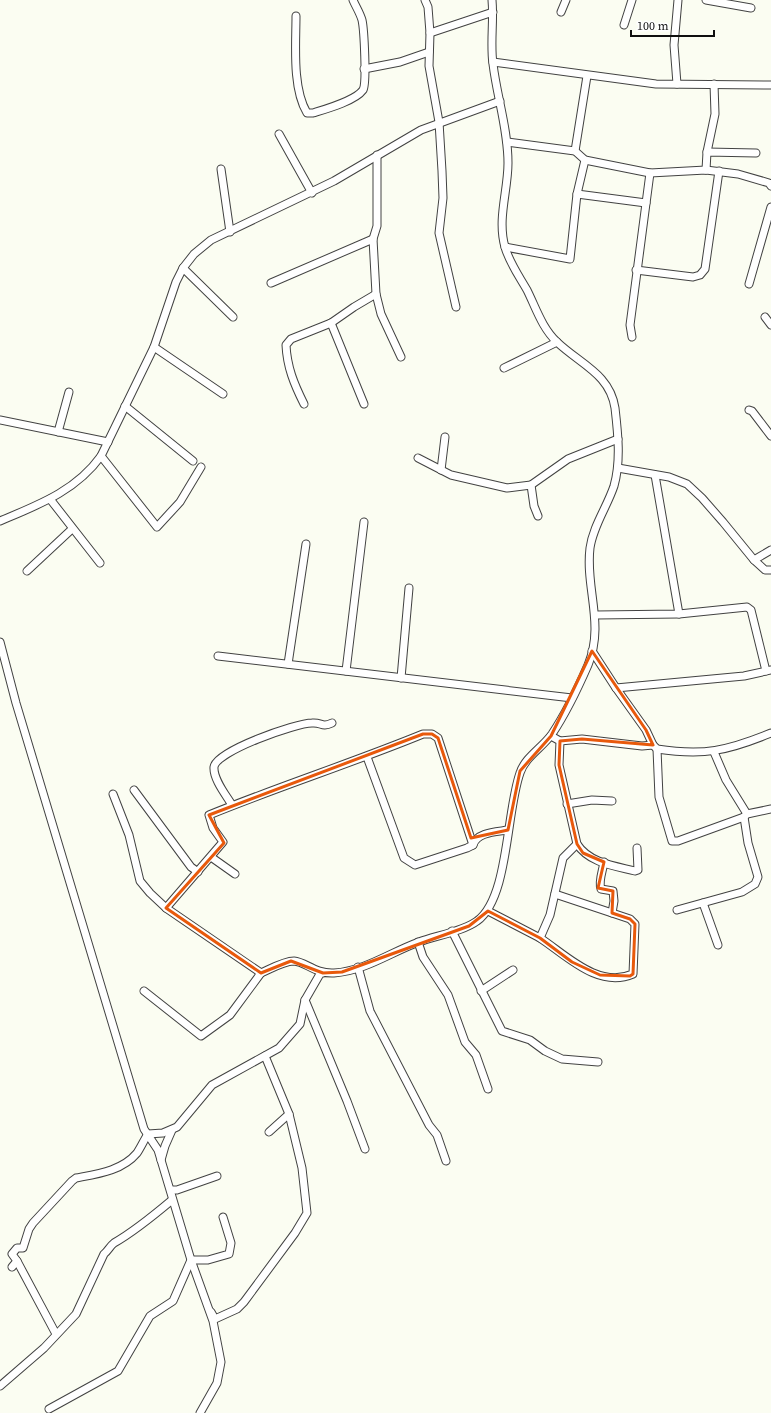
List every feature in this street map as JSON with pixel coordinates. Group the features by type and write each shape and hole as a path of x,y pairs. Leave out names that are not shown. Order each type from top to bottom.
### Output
{"street":[{"path":"296,16 297,71 303,105 307,113 326,109 359,94 364,86 362,19 353,0"},
{"path":"425,0 428,7 430,33 429,52 432,86 439,122 443,198 439,233 456,307"},
{"path":"144,991 201,1036 230,1015 261,973 291,961 323,972 342,972 381,960 418,942 469,926 478,921 488,911 498,891 520,771 527,761 551,736 572,698 592,651 596,615 591,586 590,548 595,531 614,487 618,468 618,439 614,399 604,381 557,342 544,326 505,247 502,231 502,210 508,183 507,142 492,62 492,0"},
{"path":"561,12 566,0"},
{"path":"624,25 632,0"},
{"path":"677,84 674,45 678,0"},
{"path":"706,0 751,8"},
{"path":"430,33 493,12"},
{"path":"364,69 400,62 429,52"},
{"path":"492,62 587,76 656,84 771,85"},
{"path":"575,151 587,76"},
{"path":"706,170 707,152 715,114 714,84"},
{"path":"0,521 50,499 82,477 93,467 101,456 154,346 176,282 183,268 194,254 211,240 312,193 421,130 439,122 500,101"},
{"path":"279,134 312,193"},
{"path":"507,142 575,151 585,160 650,173 706,170 719,171 769,183 771,186"},
{"path":"707,152 756,153"},
{"path":"377,155 377,226 373,239 376,294 381,314 401,357"},
{"path":"505,247 570,259 577,194 585,160"},
{"path":"221,169 230,232"},
{"path":"636,270 693,277 700,275 704,269 719,171"},
{"path":"632,336 630,325 636,270 650,173"},
{"path":"577,194 646,203"},
{"path":"749,284 771,207"},
{"path":"271,283 373,239"},
{"path":"183,268 233,317"},
{"path":"304,404 292,381 287,359 286,345 291,339 331,323 376,294"},
{"path":"765,317 771,325"},
{"path":"331,323 364,404"},
{"path":"504,368 557,342"},
{"path":"154,346 223,394"},
{"path":"58,432 69,392"},
{"path":"126,406 192,461"},
{"path":"749,410 757,415 771,436"},
{"path":"0,420 108,442"},
{"path":"441,470 445,437"},
{"path":"418,458 451,475 507,488 531,485 568,459 618,439"},
{"path":"101,456 157,528 180,502 201,467"},
{"path":"618,468 678,479 687,484 724,522 754,560 765,570 771,570"},
{"path":"656,475 678,614"},
{"path":"531,485 534,506 538,516"},
{"path":"50,499 100,563"},
{"path":"346,671 364,522"},
{"path":"27,571 72,529"},
{"path":"288,664 306,544"},
{"path":"754,560 771,550"},
{"path":"401,678 409,588"},
{"path":"596,615 678,614 747,607 751,610 768,670 744,676 616,688"},
{"path":"0,642 85,933 116,1029 144,1128 158,1150 191,1260 213,1321 221,1362 217,1383 207,1397 200,1413"},
{"path":"592,651 646,730 655,747 660,797 672,841 678,841 745,816 771,809"},
{"path":"218,656 572,698"},
{"path":"232,806 216,778 214,768 216,761 222,756 259,738 312,723 325,726 332,723"},
{"path":"551,736 560,741 582,739 655,747 698,754 714,752 771,733"},
{"path":"166,908 223,842 213,828 209,815 329,769 367,757 423,734 432,734 438,738 473,845"},
{"path":"560,741 558,765 578,844 583,853 613,866 635,871 638,870 637,848"},
{"path":"678,910 742,892 755,884 758,877 748,843 745,816 726,780 714,752"},
{"path":"367,757 404,858 407,862 415,865 473,845 479,836 508,830"},
{"path":"134,790 191,867 198,872"},
{"path":"114,794 129,835 140,881 166,908 261,973"},
{"path":"567,804 592,800 612,801"},
{"path":"540,938 550,916 563,858 578,844"},
{"path":"211,857 235,874"},
{"path":"604,862 603,873 599,885 601,889 614,891 612,913"},
{"path":"488,911 540,938 572,962 600,975 621,978 633,974 635,924 630,918 555,894"},
{"path":"703,903 718,945"},
{"path":"452,931 502,1031 530,1040 545,1051 562,1058 598,1062"},
{"path":"418,942 423,958 448,995 465,1042 476,1055 488,1089"},
{"path":"358,967 370,1011 422,1112 437,1135 446,1161"},
{"path":"481,991 513,970"},
{"path":"161,1160 172,1130 180,1123 208,1088 279,1048 300,1024 305,1000 320,974 323,972"},
{"path":"305,1000 348,1101 364,1149"},
{"path":"206,1303 215,1318 237,1309 246,1299 307,1213 302,1168 289,1114 265,1056"},
{"path":"269,1132 289,1114"},
{"path":"148,1134 172,1130"},
{"path":"56,1334 26,1274 12,1254 17,1248 23,1248 29,1229 72,1181 76,1178 110,1171 126,1164 138,1152 148,1134"},
{"path":"171,1190 176,1190 217,1176"},
{"path":"0,1386 24,1367 76,1314 104,1254 113,1244 132,1232 172,1200"},
{"path":"191,1260 208,1260 226,1255 230,1252 231,1243 223,1217"},
{"path":"49,1409 118,1371 150,1316 173,1301 191,1260"},
{"path":"12,1268 17,1261"}],"highlighted area":[{"path":"592,651 646,730 653,745 582,739 560,741 559,765 577,844 583,853 604,862 598,888 613,891 612,913 630,919 635,924 633,974 630,976 600,975 572,962 540,938 488,911 469,926 342,972 323,973 291,961 261,973 166,908 224,843 209,815 423,734 432,734 438,738 471,838 508,830 520,771 551,736"}]}
